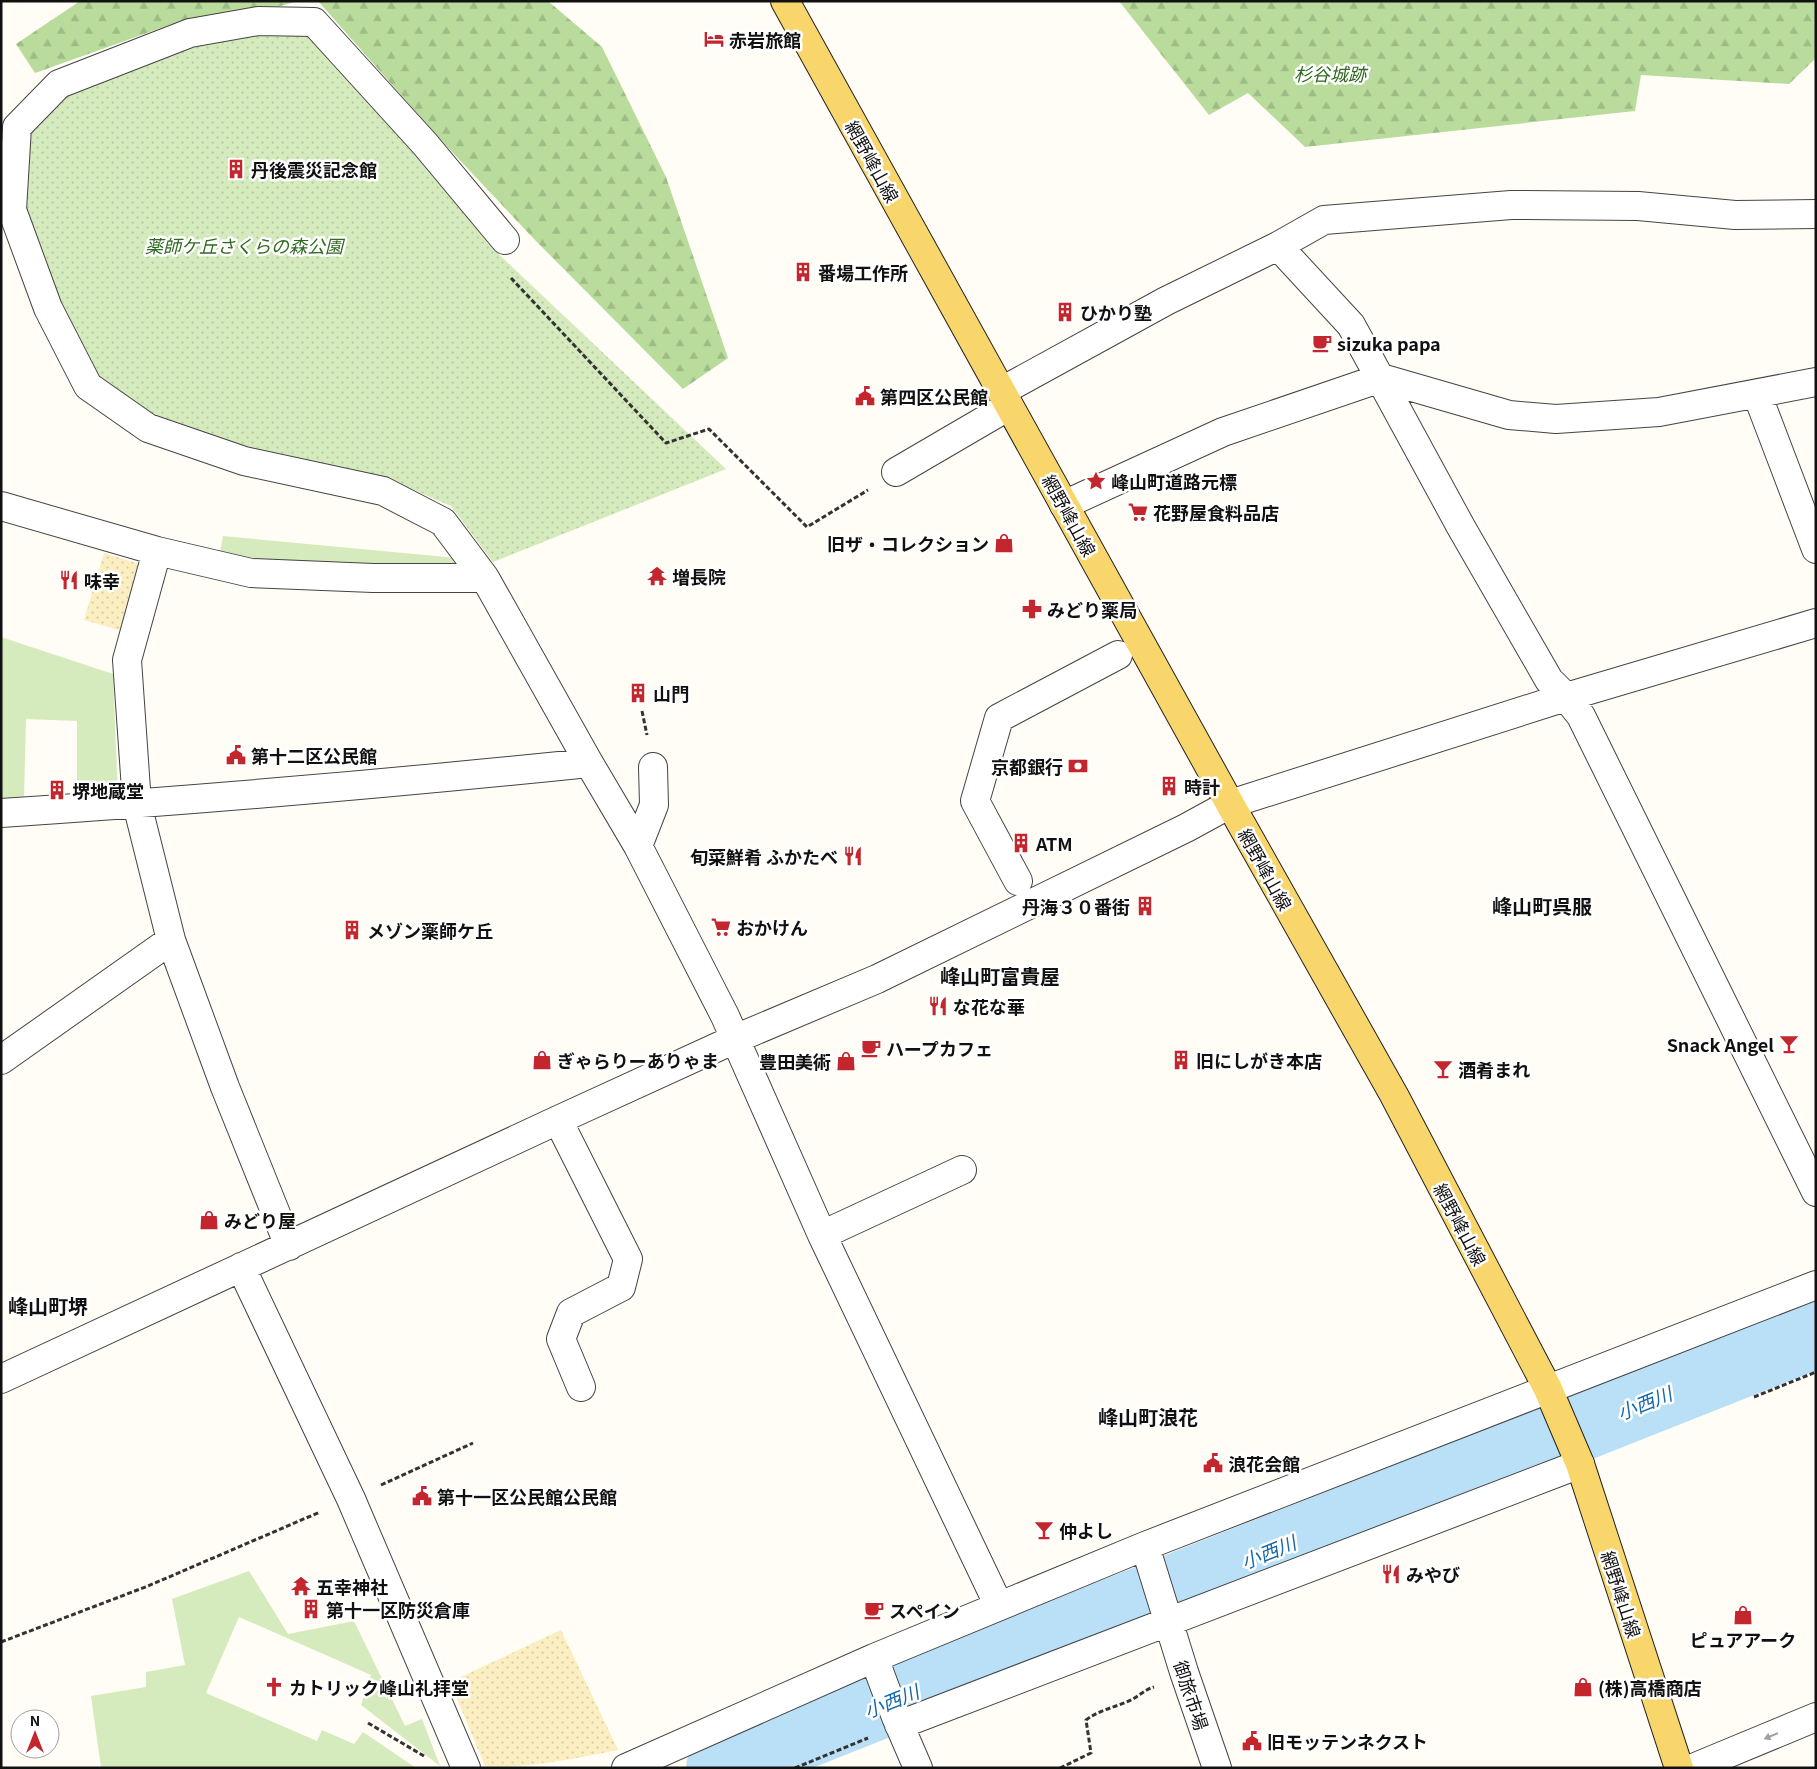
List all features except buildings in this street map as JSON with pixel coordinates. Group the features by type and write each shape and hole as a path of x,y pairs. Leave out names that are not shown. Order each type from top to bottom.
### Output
{"main road":[{"name":"網野峰山線","path":"785,1 1394,1096 1552,1396 1577,1458 1679,1768"}],"street":[{"path":"505,240 425,144 314,22 258,21 190,33 58,84 17,127 12,210 48,308 88,386 148,428 244,461 383,491 443,522 485,578 638,846 736,1039 822,1235 999,1606"},
{"path":"896,472 1006,398 1166,301 1278,246 1324,220 1511,204 1638,206 1735,215 1816,214"},
{"path":"1278,246 1351,325 1461,527 1549,680 1581,716 1816,1192"},
{"path":"1064,505 1223,432 1380,378 1509,415 1556,419 1659,412 1816,382"},
{"path":"1757,394 1816,549"},
{"path":"1,506 157,551 252,573 373,578 485,578"},
{"path":"157,551 127,660 137,804 171,940 225,1088 289,1246"},
{"path":"1,1379 558,1120 736,1039 877,978 1186,828 1230,804 1566,697 1816,623"},
{"path":"1018,881 975,801 999,718 1118,655"},
{"path":"1,813 137,804 400,782 590,763"},
{"path":"638,846 654,805 653,767"},
{"path":"1,1060 171,940"},
{"path":"558,1120 628,1259 621,1287 571,1313 561,1339 581,1387"},
{"path":"822,1235 962,1170"},
{"path":"241,1267 351,1499 466,1768"},
{"path":"626,1768 878,1669 999,1606 1148,1555 1552,1396 1816,1285"},
{"path":"897,1721 1168,1619 1577,1458"},
{"name":"御旅市場","path":"1148,1555 1216,1768"},
{"path":"878,1669 897,1721 918,1768"},
{"path":"1693,1768 1816,1717"}],"path":[{"path":"511,278 666,443 709,428 807,528 896,472"},
{"path":"1754,1397 1816,1372"},
{"path":"1,1642 148,1586 351,1499 473,1443"},
{"path":"1060,1768 1091,1753 1086,1720 1094,1714 1132,1699 1149,1688 1168,1683 1184,1672"},
{"path":"795,1768 897,1721"},
{"path":"368,1724 427,1758"}],"green space":[{"path":"80,1 298,1 277,7 175,23 35,73 16,44"},
{"path":"318,1 548,1 602,47 666,177 728,358 683,389 534,239 438,137"},
{"name":"杉谷城跡","path":"1119,1 1816,1 1816,58 1789,84 1641,75 1635,111 1305,147 1248,93 1209,115"},
{"name":"薬師ケ丘さくらの森公園","path":"260,31 307,31 419,151 490,246 726,469 493,562 451,506 388,479 246,448 153,419 96,377 57,302 24,209 30,133 65,93 192,42"},
{"path":"223,536 457,558 458,566 257,561 220,552"},
{"path":"1,637 113,674 118,797 77,798 77,721 26,719 24,799 1,799"},
{"path":"249,1571 288,1634 354,1621 405,1726 422,1719 440,1766 361,1705 371,1675 239,1617 206,1693 317,1741 322,1730 354,1744 363,1732 416,1768 101,1768 91,1696 146,1687 146,1672 185,1665 172,1599"},
{"path":"878,1722 880,1727 773,1768 759,1768"}],"sand":[{"path":"104,553 142,565 123,631 84,620"},
{"path":"561,1630 618,1750 535,1764 501,1767 485,1766 450,1682"}],"water":[{"path":"1816,1324 1816,1349 1741,1378 1730,1357"}],"waterway":[{"name":"小西川","path":"720,1768 1816,1334"}],"place":[{"name":"赤岩旅館","path":"714,39"},
{"name":"丹後震災記念館","path":"236,169"},
{"name":"番場工作所","path":"803,272"},
{"name":"ひかり塾","path":"1065,312"},
{"name":"sizuka papa","path":"1322,343"},
{"name":"第四区公民館","path":"865,396"},
{"name":"峰山町道路元標","path":"1096,481"},
{"name":"花野屋食料品店","path":"1138,512"},
{"name":"旧ザ・コレクション","path":"1004,543"},
{"name":"増長院","path":"657,576"},
{"name":"味幸","path":"69,580"},
{"name":"みどり薬局","path":"1032,609"},
{"name":"山門","path":"638,693"},
{"name":"第十二区公民館","path":"236,755"},
{"name":"京都銀行","path":"1078,766"},
{"name":"時計","path":"1169,786"},
{"name":"堺地蔵堂","path":"57,790"},
{"name":"ATM","path":"1021,843"},
{"name":"旬菜鮮肴 ふかたべ","path":"853,856"},
{"name":"丹海３０番街","path":"1145,906"},
{"name":"おかけん","path":"721,927"},
{"name":"メゾン薬師ケ丘","path":"352,930"},
{"name":"な花な華","path":"938,1006"},
{"name":"Snack Angel","path":"1789,1044"},
{"name":"ハープカフェ","path":"871,1048"},
{"name":"ぎゃらりーありゃま","path":"542,1060"},
{"name":"旧にしがき本店","path":"1181,1060"},
{"name":"豊田美術","path":"846,1061"},
{"name":"酒肴まれ","path":"1443,1069"},
{"name":"みどり屋","path":"209,1220"},
{"name":"浪花会館","path":"1213,1463"},
{"name":"第十一区公民館公民館","path":"422,1496"},
{"name":"仲よし","path":"1044,1530"},
{"name":"みやび","path":"1391,1574"},
{"name":"五幸神社","path":"301,1586"},
{"name":"第十一区防災倉庫","path":"311,1609"},
{"name":"スペイン","path":"874,1610"},
{"name":"ピュアアーク","path":"1743,1615"},
{"name":"カトリック峰山礼拝堂","path":"274,1687"},
{"name":"(株)高橋商店","path":"1583,1687"},
{"name":"旧モッテンネクスト","path":"1252,1741"}],"district":[{"name":"峰山町呉服","path":"1542,905"},
{"name":"峰山町富貴屋","path":"1000,975"},
{"name":"峰山町堺","path":"48,1305"},
{"name":"峰山町浪花","path":"1148,1416"}]}
